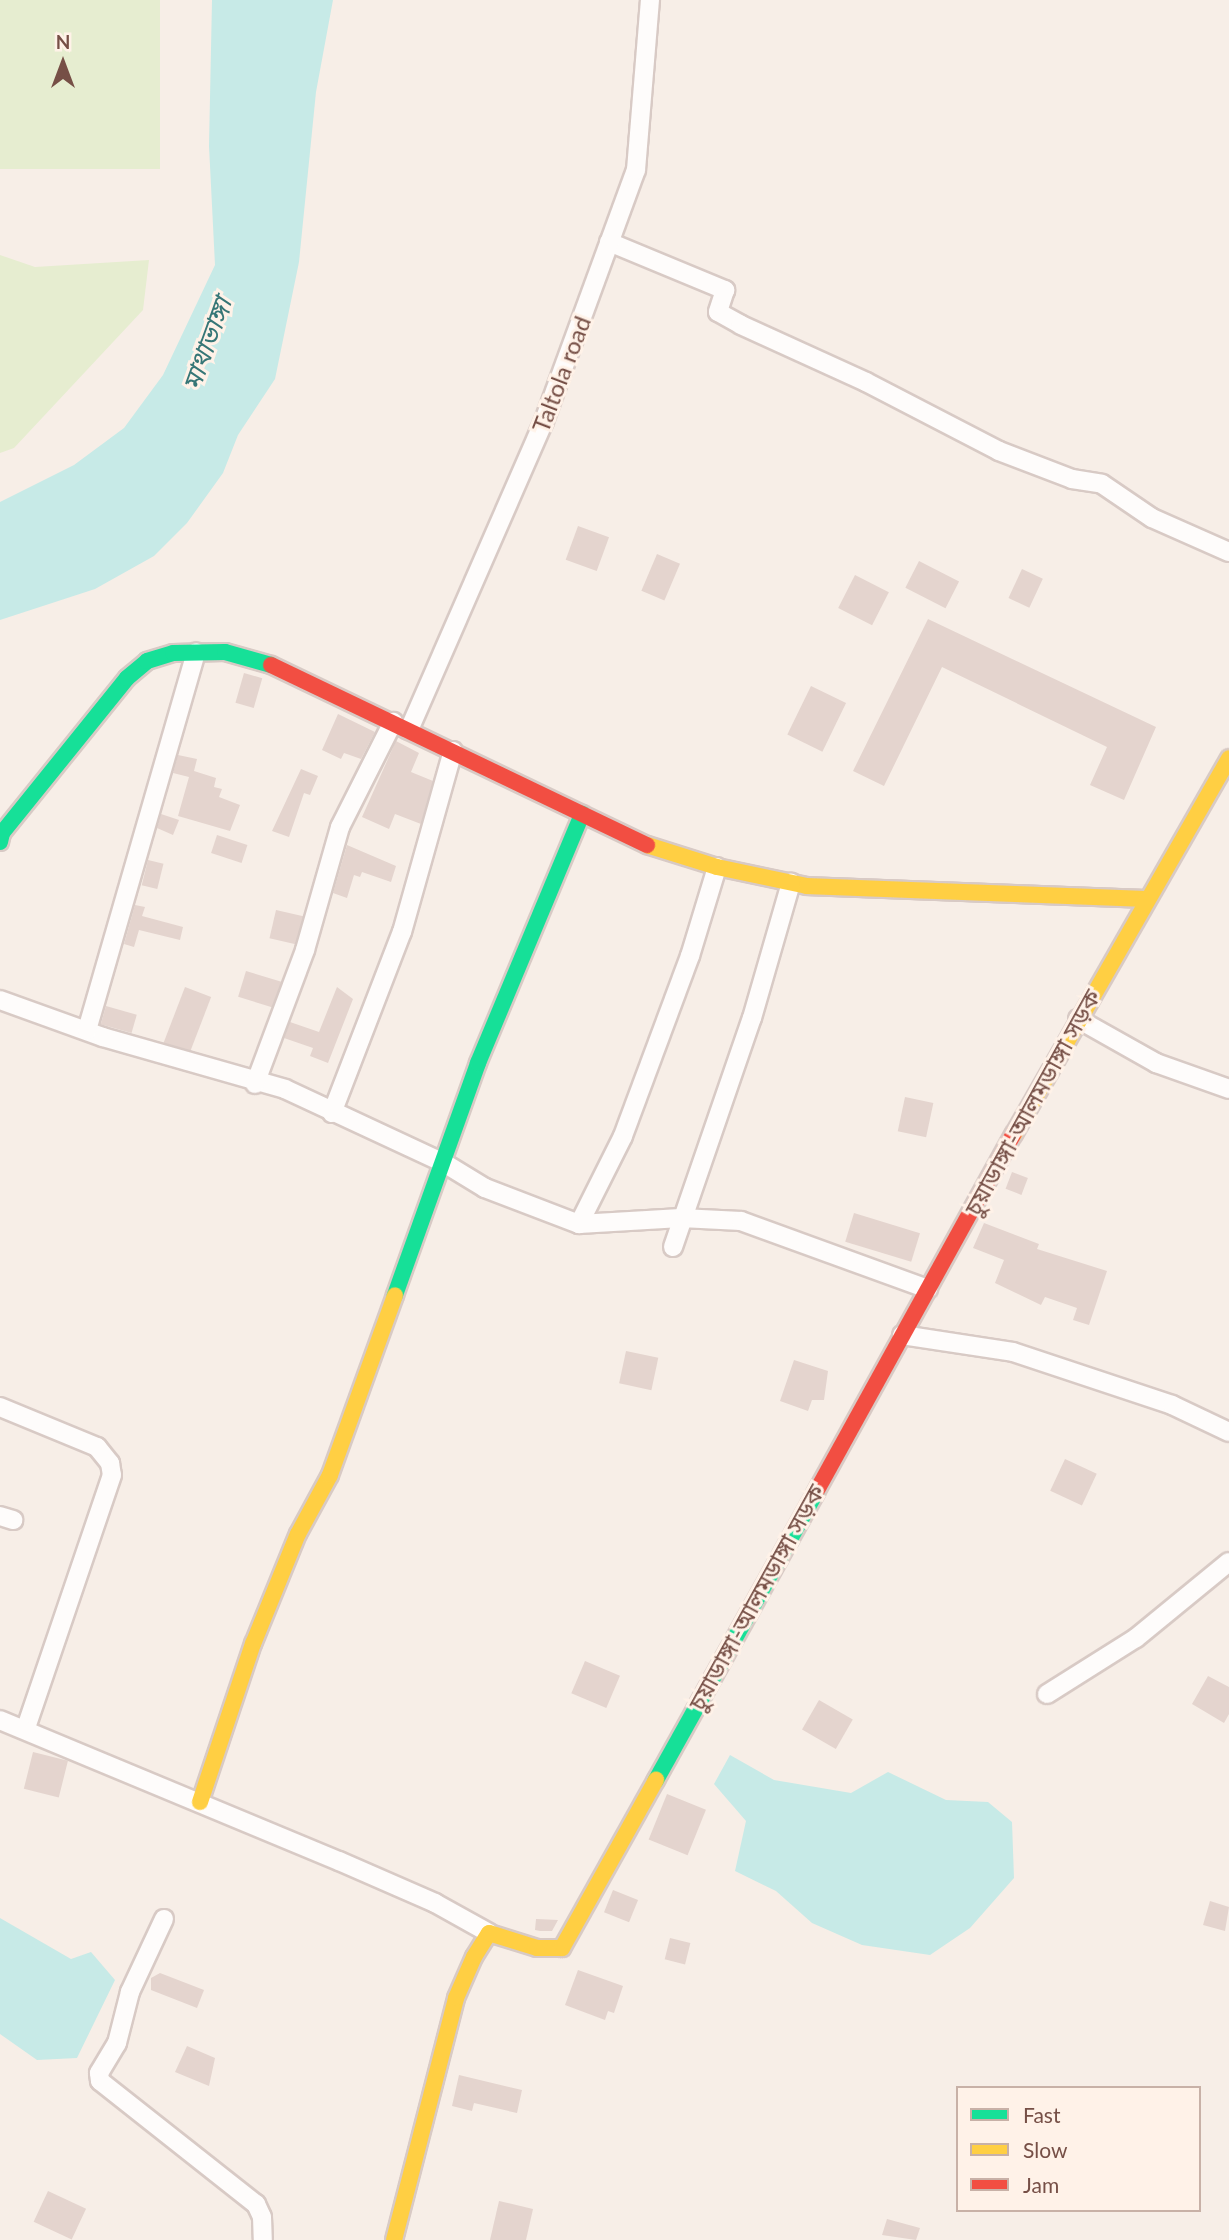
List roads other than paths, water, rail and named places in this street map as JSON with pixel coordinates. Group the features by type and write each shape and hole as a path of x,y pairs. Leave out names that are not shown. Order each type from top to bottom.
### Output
{"street":[{"name":"Taltola road","path":"255,1084 305,950 340,827 401,726 544,421 610,242 636,170 650,0"},
{"path":"610,242 725,290 718,312 741,325 866,382 999,451 1072,479 1102,484 1152,518 1229,552"},
{"path":"87,1030 196,652"},
{"path":"0,842 2,833 127,678 147,661 173,653 225,652 269,664 654,849 716,867 791,883 1145,899"},
{"path":"332,1112 402,932 453,751"},
{"name":"চুয়াডাঙ্গা-আলমডাঙ্গা সড়ক","path":"489,1933 537,1948 562,1948 1145,899 1229,758"},
{"path":"200,1802 253,1644 298,1534 330,1475 498,1014 582,814"},
{"path":"579,1224 623,1136 690,956 716,867"},
{"path":"673,1247 752,1018 791,883"},
{"path":"0,1000 255,1084 285,1089 444,1163 485,1188 579,1224 681,1219 741,1221 928,1289"},
{"path":"1078,1019 1156,1063 1229,1089"},
{"path":"902,1335 1013,1352 1172,1405 1229,1432"},
{"path":"0,1407 97,1447 110,1463 112,1475 26,1727"},
{"path":"1047,1694 1136,1638 1229,1562"},
{"path":"0,1720 26,1727 435,1903 489,1933 456,1998 394,2240"},
{"path":"164,1919 130,1992 117,2043 99,2073 100,2081 256,2204 262,2217 263,2240"}],"water":[{"name":"মাথাভাঙ্গা","path":"212,0 333,0 316,92 299,262 275,379 238,435 223,473 187,523 154,556 95,589 0,620 0,502 74,465 124,428 163,375 215,265 209,146"},
{"path":"730,1755 774,1780 851,1793 888,1772 946,1800 988,1802 1012,1822 1014,1878 970,1928 930,1955 862,1945 812,1923 776,1891 735,1871 746,1821 714,1784"},
{"path":"0,1918 71,1959 91,1952 115,1980 77,2058 37,2060 0,2034"}]}
